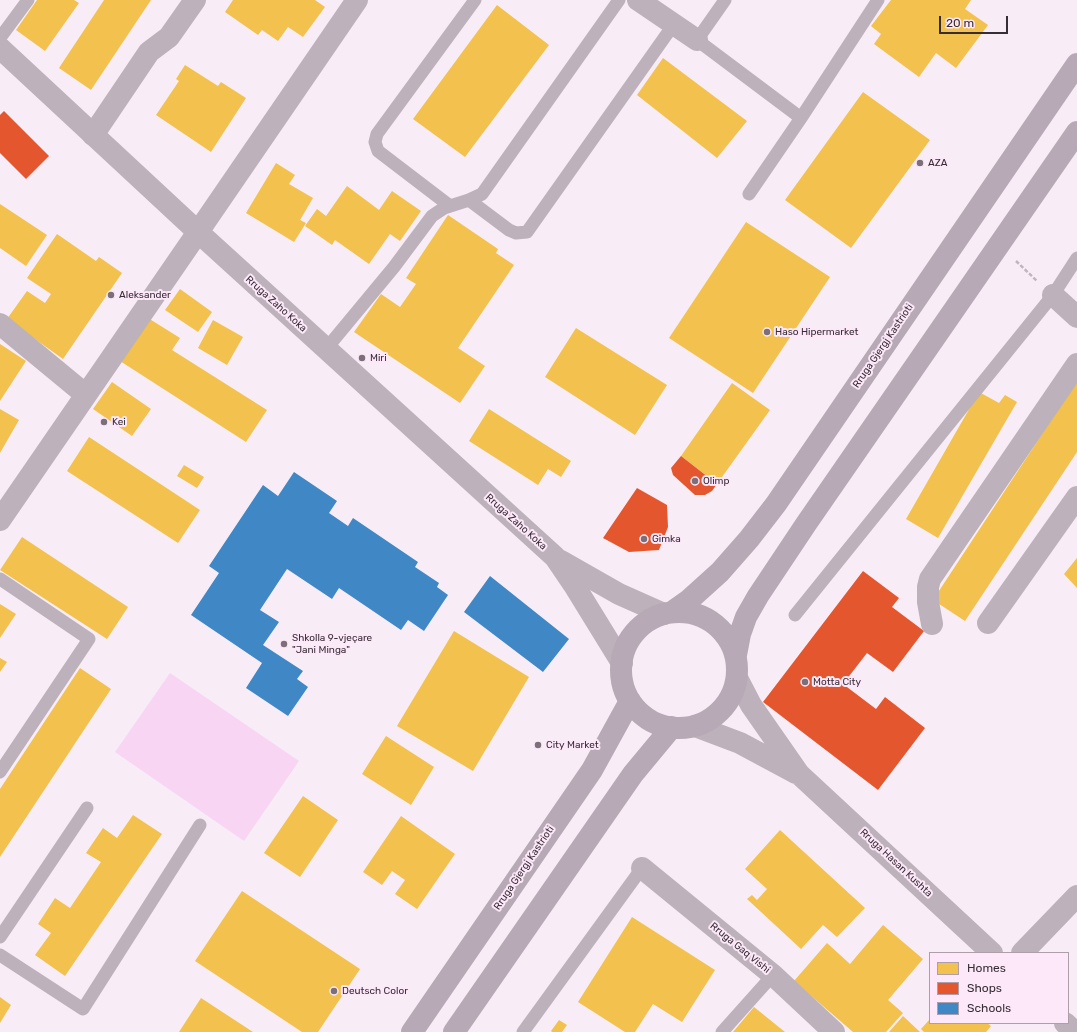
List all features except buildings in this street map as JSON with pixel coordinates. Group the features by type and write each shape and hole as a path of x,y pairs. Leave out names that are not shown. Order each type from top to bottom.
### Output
{"main road":[{"name":"Rruga Gjergj Kastrioti","path":"668,613 689,600 720,572 749,539 776,504 1077,64"},
{"path":"736,655 740,634 746,617 758,596 1077,132"},
{"path":"684,612 707,618 725,634 736,655 738,666 737,678 732,694 723,708 715,716 695,726 684,728 672,727 653,721 636,709 630,701 623,682 622,663 624,652 635,632 653,618 668,613 684,612"},
{"name":"Rruga Gjergj Kastrioti","path":"412,1032 592,770 630,701"},
{"path":"454,1032 633,774 672,727"}],"street":[{"path":"93,135 149,52 169,37 195,0"},
{"path":"0,520 357,0"},
{"path":"638,0 697,40"},
{"name":"Rruga Zaho Koka","path":"0,48 198,232 555,557"},
{"path":"1053,295 1077,317"},
{"path":"0,324 86,395"},
{"path":"932,624 928,602 928,587 930,579 1077,364"},
{"path":"988,623 1077,497"},
{"path":"555,557 619,594 668,613"},
{"path":"555,557 590,609 622,663"},
{"path":"737,678 751,705 799,774"},
{"path":"695,726 740,743 799,774"},
{"name":"Rruga Hasan Kushta","path":"799,774 991,952"},
{"name":"Rruga Gaq Vishi","path":"642,868 773,975 834,1032"},
{"path":"1023,952 1077,896"}],"lane":[{"path":"0,38 28,0"},
{"path":"450,206 378,151 375,142 377,134 475,0"},
{"path":"326,348 394,268 432,216 450,206 482,194 619,0"},
{"path":"725,0 697,40 801,118"},
{"path":"749,194 801,118 878,0"},
{"path":"469,200 509,230 516,233 527,232 674,24"},
{"path":"795,615 1053,295 1077,258"},
{"path":"0,579 89,639 0,772"},
{"path":"0,937 87,808"},
{"path":"0,955 83,1009 200,824"},
{"path":"523,1032 642,868"},
{"path":"722,1032 773,975"}],"path":[{"path":"1000,245 1053,295"}],"shaded area":[{"path":"170,673 299,761 244,841 115,752"}],"place":[{"name":"AZA","path":"920,163"},
{"name":"Aleksander","path":"111,295"},
{"name":"Haso Hipermarket","path":"767,332"},
{"name":"Miri","path":"362,358"},
{"name":"Kei","path":"104,422"},
{"name":"Olimp","path":"695,481"},
{"name":"Gimka","path":"644,539"},
{"name":"Shkolla 9-vjeçare \"Jani Minga\"","path":"284,644"},
{"name":"Motta City","path":"805,682"},
{"name":"City Market","path":"538,745"},
{"name":"Deutsch Color","path":"334,991"}]}
